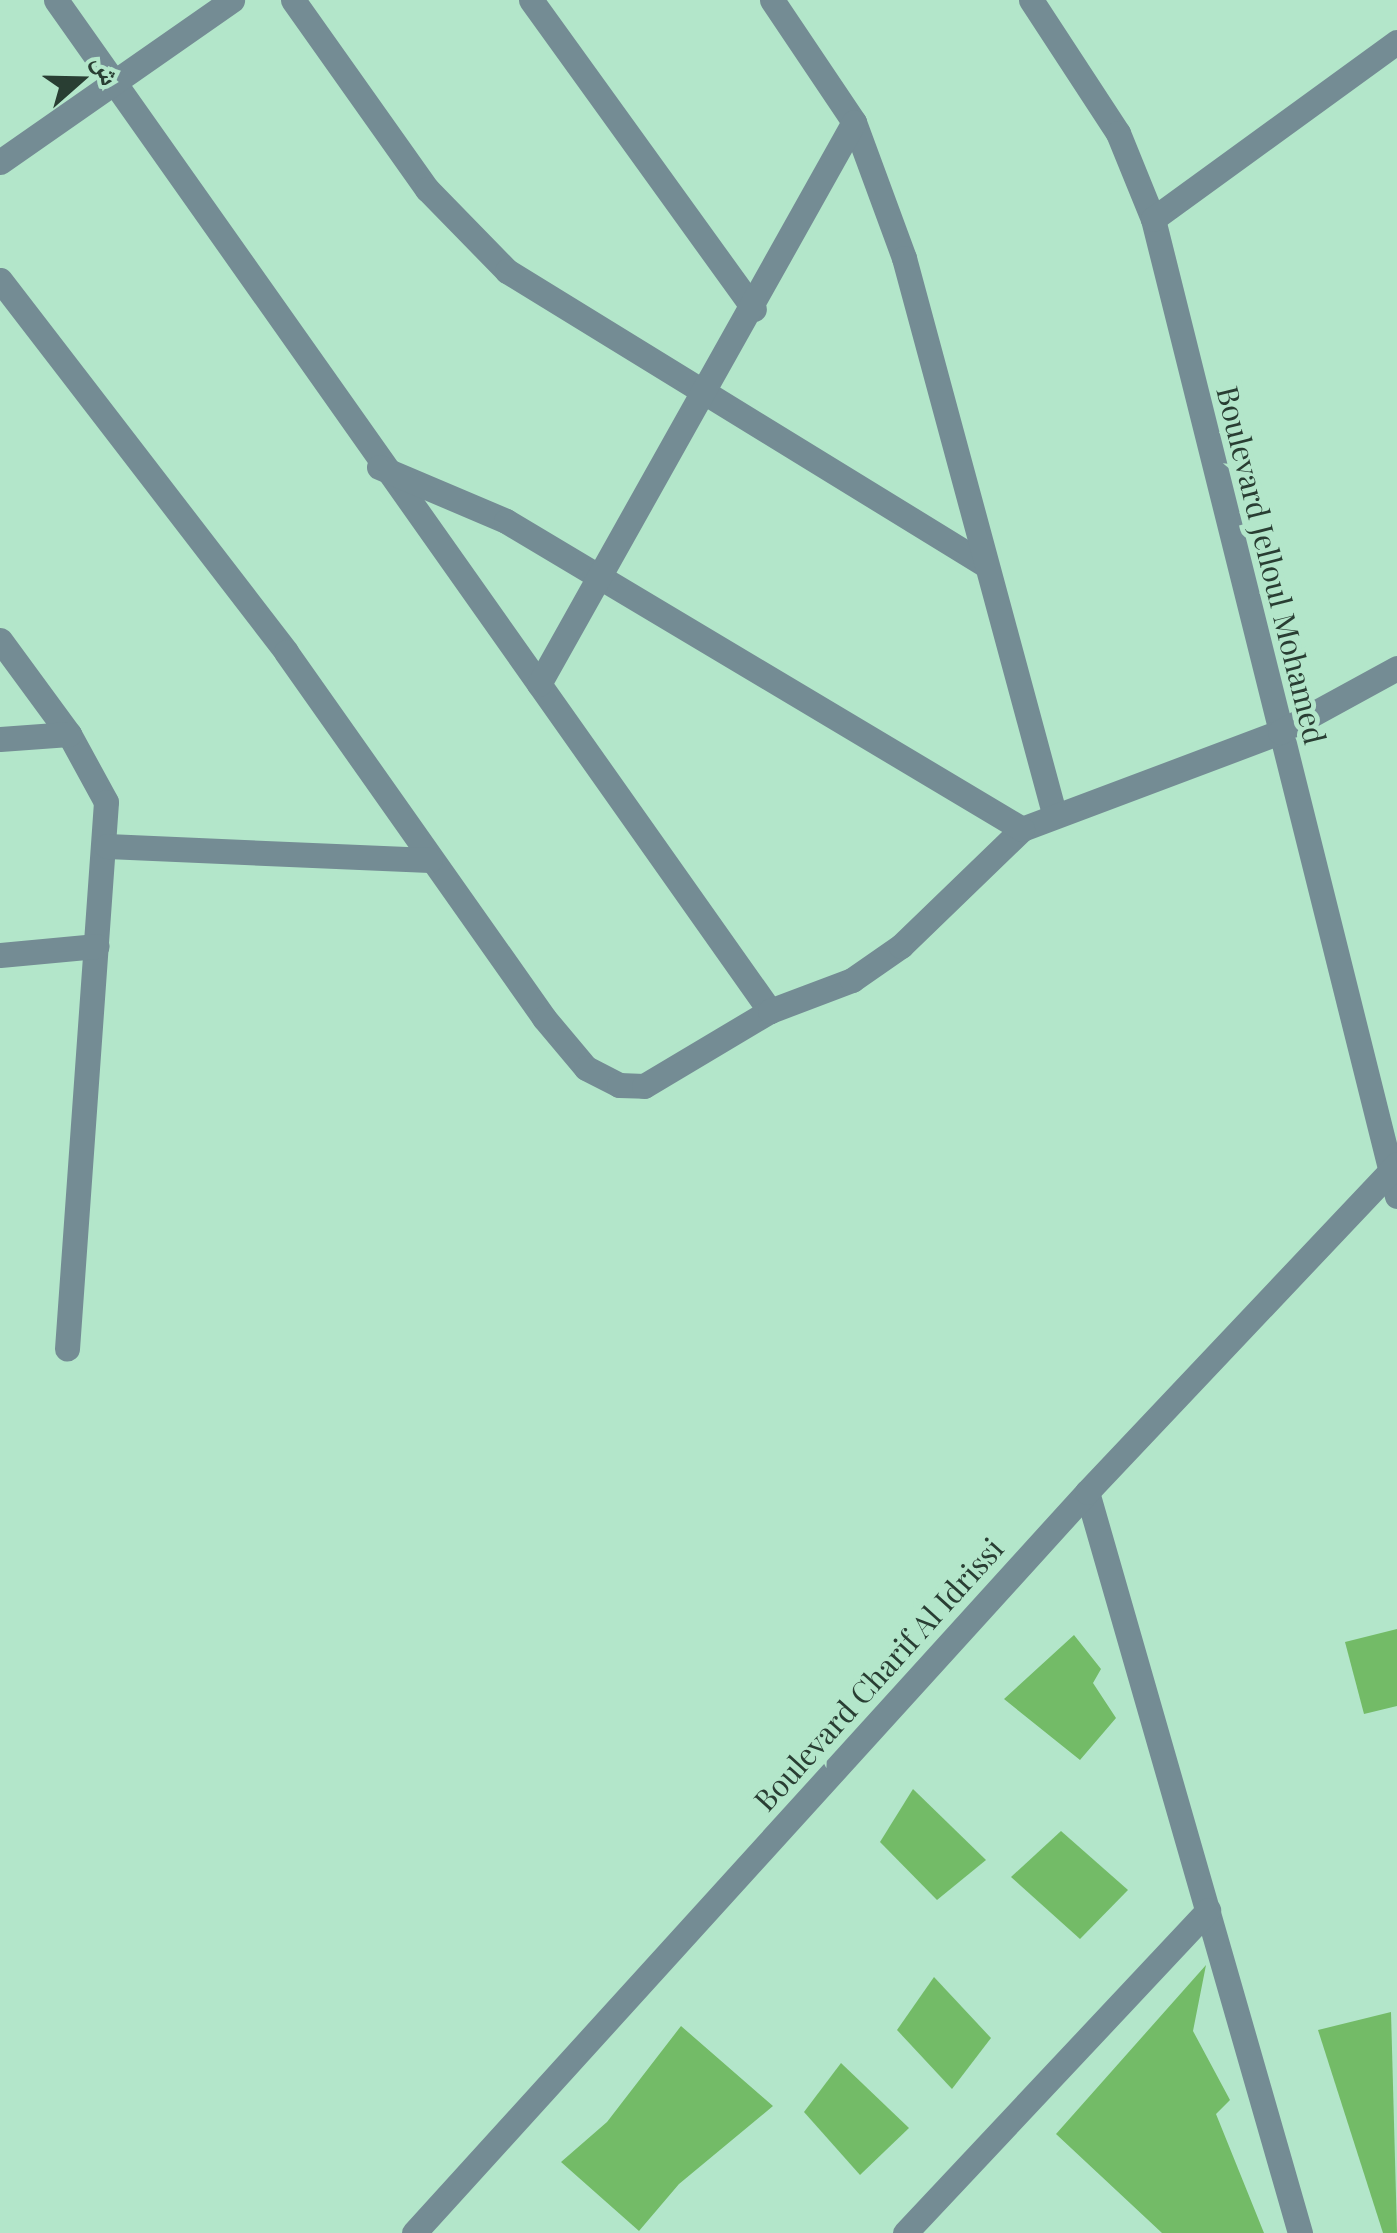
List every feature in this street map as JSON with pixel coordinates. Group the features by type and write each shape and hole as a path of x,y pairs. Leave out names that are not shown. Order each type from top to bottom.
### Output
{"street":[{"path":"56,0 380,467 770,1011"},
{"path":"0,162 232,0"},
{"path":"292,0 427,189 480,248 565,311 707,387 984,564"},
{"path":"531,0 754,309"},
{"path":"772,0 854,122 904,258 1054,813"},
{"name":"Boulevard Jelloul Mohamed","path":"1032,0 1118,132 1153,219 1395,1177"},
{"path":"1153,219 1397,42"},
{"path":"539,684 754,309 854,122"},
{"path":"0,280 286,652 544,1018 586,1068 619,1085 644,1086 770,1011 852,980 901,946 1022,829 1054,813 1280,732 1397,668"},
{"path":"380,467 506,522 1022,829"},
{"path":"0,640 69,734 106,802 107,846 67,1350"},
{"path":"0,739 69,734"},
{"path":"107,846 430,860"},
{"path":"0,955 97,946"},
{"name":"Boulevard Charif Al Idrissi","path":"414,2233 1087,1492 1395,1177"},
{"path":"1087,1492 1300,2233"},
{"path":"905,2233 1208,1910"}],"building":[{"path":"1397,1629 1397,1706 1364,1714 1345,1642"},
{"path":"1074,1635 1101,1669 1093,1683 1116,1718 1080,1760 1004,1699"},
{"path":"913,1789 986,1860 937,1900 880,1842"},
{"path":"1061,1831 1128,1890 1080,1939 1011,1877"},
{"path":"1206,1965 1193,2031 1230,2100 1216,2114 1264,2233 1162,2233 1056,2134"},
{"path":"934,1977 991,2038 952,2089 897,2030"},
{"path":"1391,2012 1397,2233 1383,2233 1318,2030"},
{"path":"681,2026 773,2106 679,2184 639,2231 561,2162 607,2122"},
{"path":"841,2063 909,2128 860,2175 804,2112"}]}
